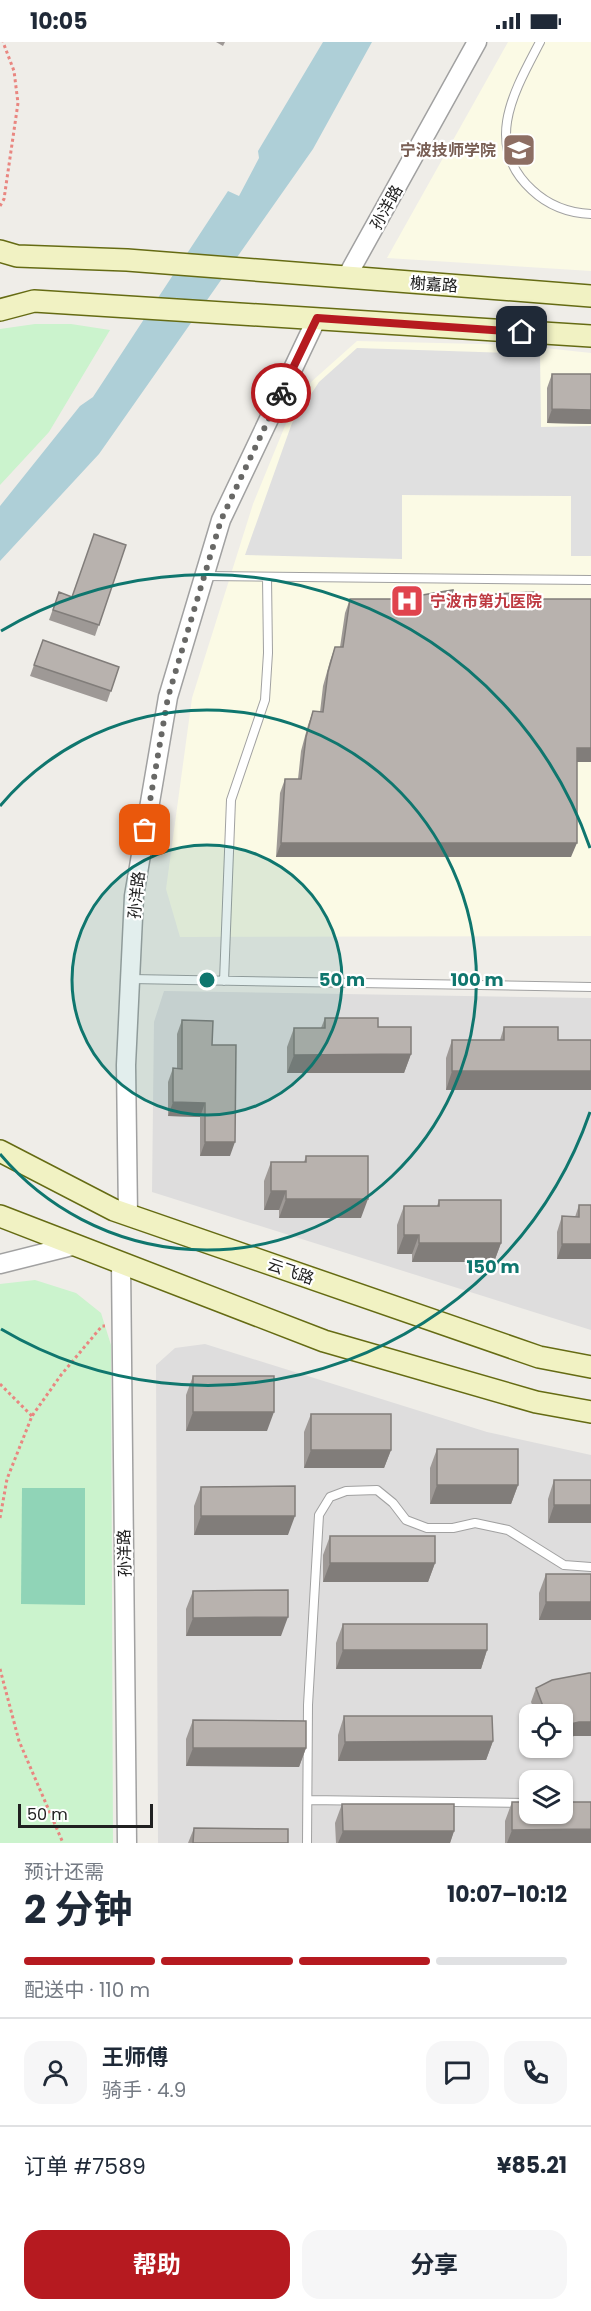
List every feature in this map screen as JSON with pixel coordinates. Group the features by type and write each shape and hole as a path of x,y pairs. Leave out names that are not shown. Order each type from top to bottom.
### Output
{"main road":[{"name":"榭嘉路","path":"0,251 17,256 127,260 591,296"},
{"path":"0,310 34,301 591,336"},
{"name":"云飞路","path":"0,1151 114,1210 539,1357 591,1367"},
{"path":"0,1216 324,1341 536,1402 591,1412"}],"street":[{"name":"孙洋路","path":"346,278 477,42"},
{"name":"孙洋路","path":"128,1215 126,1065 134,896 168,697 221,520 317,318"},
{"path":"0,1264 76,1245"},
{"name":"孙洋路","path":"121,1263 127,1843"}],"lane":[{"path":"540,42 513,94 505,141 512,164 524,183 545,202 575,214 591,214"},
{"path":"204,576 591,579"},
{"path":"224,981 231,801 265,700 267,577"},
{"path":"130,979 591,987"},
{"path":"307,1843 308,1705 319,1515 330,1497 346,1491 377,1490 393,1503 406,1521 427,1528 453,1528 475,1523 508,1530 564,1565 591,1567"},
{"path":"308,1800 519,1803"}],"path":[{"path":"0,206 4,199 18,103 14,71 3,42"},
{"path":"0,1518 7,1479 32,1416 61,1375 102,1326 122,1326"},
{"path":"0,1384 32,1416"},
{"path":"0,1669 19,1741 63,1843"}],"shaded area":[{"name":"宁波技师学院","path":"508,42 591,42 591,271 387,258"},
{"name":"宁波市第九医院","path":"357,341 517,345 591,353 591,936 180,937 166,889 192,698 253,504 287,421 311,382"},
{"path":"357,348 540,354 541,427 591,426 591,556 571,556 571,496 402,495 402,559 245,555 292,423 319,382"},
{"path":"164,991 591,998 591,1330 152,1192 154,1022"},
{"path":"205,1344 487,1432 591,1455 591,1843 158,1843 156,1365 175,1348"}],"green space":[{"path":"35,324 71,324 110,330 49,432 0,485 0,329"},
{"path":"35,1280 76,1293 101,1313 111,1345 113,1843 0,1843 0,1284"},
{"path":"22,1488 85,1488 85,1605 21,1604"}],"water":[{"path":"323,42 372,42 313,149 99,454 0,561 0,506 80,406 93,397 228,191 239,196 259,158 258,151"}],"building":[{"path":"552,374 591,374 591,410 552,409"},
{"path":"94,534 126,545 99,625 53,610 59,592 72,597"},
{"path":"453,590 453,596 534,592 541,599 591,599 591,748 577,748 577,843 281,843 285,779 301,779 306,737 313,711 323,712 328,672 335,647 343,647 350,599 398,599"},
{"path":"43,640 119,667 111,691 34,665"},
{"path":"325,1018 378,1018 378,1027 411,1027 411,1054 294,1055 294,1028 325,1028"},
{"path":"182,1020 213,1021 212,1045 236,1045 235,1142 205,1142 205,1103 173,1102 173,1068 182,1069"},
{"path":"504,1027 558,1027 558,1040 591,1040 591,1071 452,1071 452,1040 504,1040"},
{"path":"306,1156 368,1156 368,1199 286,1199 286,1191 271,1191 271,1162 306,1162"},
{"path":"439,1200 501,1200 501,1243 419,1243 419,1235 404,1235 404,1206 439,1206"},
{"path":"579,1205 591,1205 591,1244 562,1244 562,1216 579,1217"},
{"path":"193,1376 274,1376 274,1412 193,1412"},
{"path":"311,1414 391,1414 391,1450 311,1450"},
{"path":"437,1449 518,1449 518,1485 437,1485"},
{"path":"554,1480 591,1480 591,1505 554,1505"},
{"path":"295,1486 295,1516 201,1516 201,1487"},
{"path":"330,1536 435,1536 435,1563 330,1563"},
{"path":"546,1574 591,1574 591,1602 546,1602"},
{"path":"288,1590 288,1617 193,1618 193,1591"},
{"path":"343,1624 487,1624 487,1650 343,1650"},
{"path":"591,1673 591,1722 573,1723 573,1704 542,1704 536,1688 552,1680"},
{"path":"344,1716 492,1716 493,1741 345,1742"},
{"path":"193,1720 306,1721 306,1748 193,1748"},
{"path":"512,1802 519,1802 519,1824 573,1824 573,1802 591,1802 591,1829 512,1830"},
{"path":"342,1804 454,1804 454,1831 343,1831"},
{"path":"194,1828 288,1829 288,1843 193,1843"}],"way so far":[{"path":"145,830 168,697 221,520 281,393"}],"place":[{"name":"宁波技师学院","path":"519,150"},
{"name":"宁波市第九医院","path":"407,601"}],"route":[{"path":"281,393 317,318 522,332"}]}
